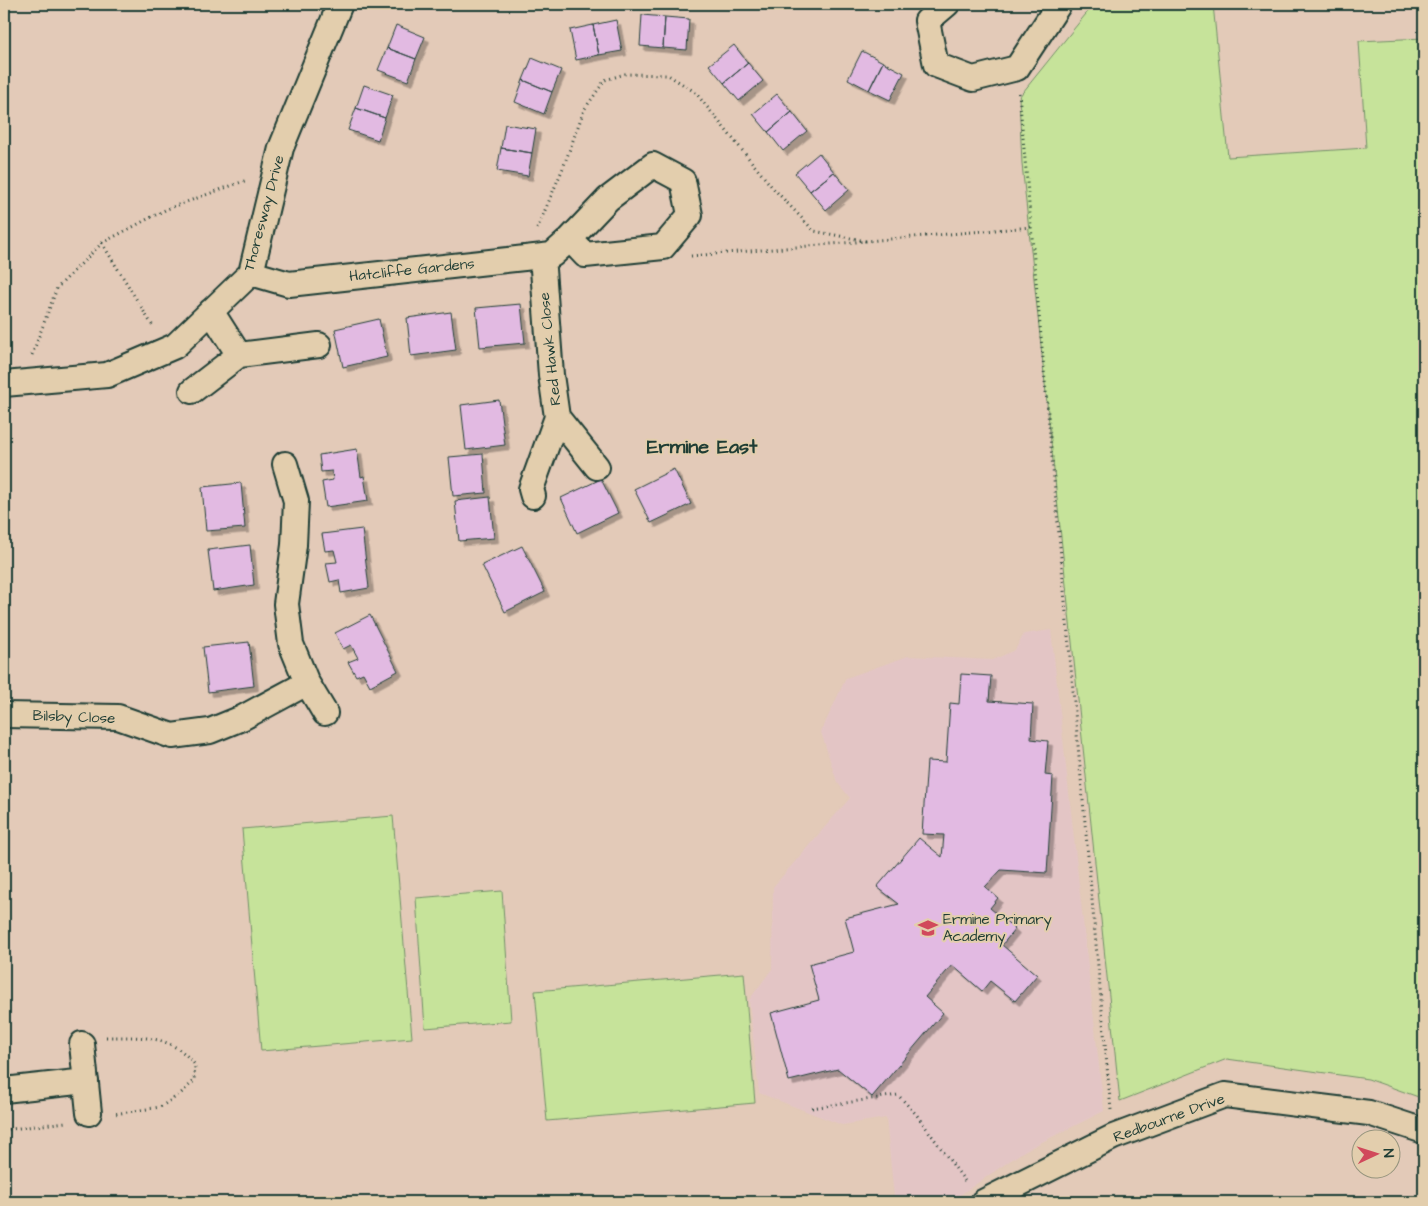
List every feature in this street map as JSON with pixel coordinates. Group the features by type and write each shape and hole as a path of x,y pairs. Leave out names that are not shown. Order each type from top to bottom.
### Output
{"street":[{"name":"Thoresway Drive","path":"13,383 107,375 175,346 251,273 281,148 340,4"},
{"path":"947,4 927,21 936,65 973,79 1017,68 1059,4"},
{"name":"Hatcliffe Gardens","path":"251,273 289,284 552,255 608,199 653,165 683,182 690,215 663,247"},
{"path":"570,239 585,254 663,247"},
{"name":"Red Hawk Close","path":"533,496 531,489 557,417 551,375 542,256"},
{"path":"212,311 239,355"},
{"path":"192,391 239,355 319,345"},
{"path":"557,417 598,468"},
{"path":"285,464 296,500 294,545 286,604 291,644 307,683 325,713"},
{"name":"Bilsby Close","path":"4,715 118,716 172,736 210,731 234,722 307,683"},
{"path":"82,1044 89,1116"},
{"path":"4,1090 86,1081"},
{"name":"Redbourne Drive","path":"976,1194 1113,1137 1225,1095 1369,1113 1424,1131"}],"path":[{"path":"1017,68 1113,1137"},
{"path":"13,383 57,288 102,243 167,209 276,170"},
{"path":"663,247 680,257 1031,227"},
{"path":"102,243 167,349"},
{"path":"4,1130 160,1107 179,1095 194,1081 195,1065 186,1053 170,1042 138,1037 95,1037 81,1038 82,1044"},
{"path":"812,1108 898,1095 916,1114 976,1194"}],"shaded area":[{"name":"Ermine Primary Academy","path":"1051,630 1104,1111 1024,1151 950,1202 900,1202 894,1197 886,1118 842,1125 759,1093 749,1000 772,969 773,887 850,798 837,782 821,732 846,678 908,656 993,660 1015,650 1024,634"}],"green space":[{"path":"1094,4 1213,4 1228,157 1366,148 1359,41 1424,38 1424,1099 1368,1079 1227,1059 1120,1101 1022,164 1019,97"},
{"path":"393,816 412,1038 261,1051 242,829"},
{"path":"502,891 511,1021 425,1028 416,898"},
{"path":"744,973 755,1103 547,1121 535,991"}],"building":[{"path":"642,15 665,17 663,48 640,46"},
{"path":"665,17 689,19 687,50 663,48"},
{"path":"616,20 622,51 599,55 593,25"},
{"path":"396,25 425,37 416,59 387,48"},
{"path":"593,25 599,55 576,60 570,30"},
{"path":"734,45 748,63 724,83 709,65"},
{"path":"387,48 416,59 408,81 378,70"},
{"path":"862,51 883,62 869,90 848,79"},
{"path":"532,58 561,70 552,92 523,80"},
{"path":"883,62 904,73 890,100 869,90"},
{"path":"748,63 763,81 739,101 724,83"},
{"path":"523,80 552,92 544,114 515,102"},
{"path":"364,85 393,95 385,118 356,108"},
{"path":"777,94 792,112 768,132 753,114"},
{"path":"356,108 385,118 378,140 348,130"},
{"path":"792,112 807,131 783,151 768,132"},
{"path":"505,124 536,129 532,153 501,148"},
{"path":"501,148 532,153 528,176 497,171"},
{"path":"819,153 834,172 810,191 795,173"},
{"path":"834,172 849,190 826,210 810,191"},
{"path":"521,304 525,343 480,347 476,308"},
{"path":"451,312 456,350 411,356 407,318"},
{"path":"379,319 387,357 343,367 335,329"},
{"path":"499,400 505,445 466,450 461,405"},
{"path":"357,449 361,477 364,476 368,501 326,507 322,482 333,480 332,471 321,472 319,455"},
{"path":"483,454 486,493 453,496 449,457"},
{"path":"674,469 691,504 651,523 634,489"},
{"path":"601,479 618,513 577,533 561,498"},
{"path":"241,483 245,528 206,531 202,487"},
{"path":"490,497 494,538 459,541 455,501"},
{"path":"362,529 369,588 341,593 339,580 330,582 326,563 337,562 334,550 325,551 322,534"},
{"path":"250,545 254,585 213,591 208,550"},
{"path":"522,546 545,592 505,612 482,565"},
{"path":"370,615 398,671 370,686 363,673 356,676 348,662 358,658 351,645 343,649 335,633"},
{"path":"249,642 254,686 208,692 203,647"},
{"path":"961,674 991,676 989,701 1033,704 1031,739 1048,741 1045,775 1053,776 1047,873 1001,870 985,887 998,898 990,908 1015,929 1002,945 1037,975 1015,1001 990,981 982,991 952,965 925,997 943,1013 872,1097 838,1069 789,1081 771,1013 819,1000 809,964 854,952 845,918 899,904 877,887 919,838 942,857 944,835 922,834 927,761 946,762 950,703 959,704"}],"place":[{"name":"Ermine Primary Academy","path":"928,928"}],"district":[{"name":"Ermine East","path":"702,447"}]}
